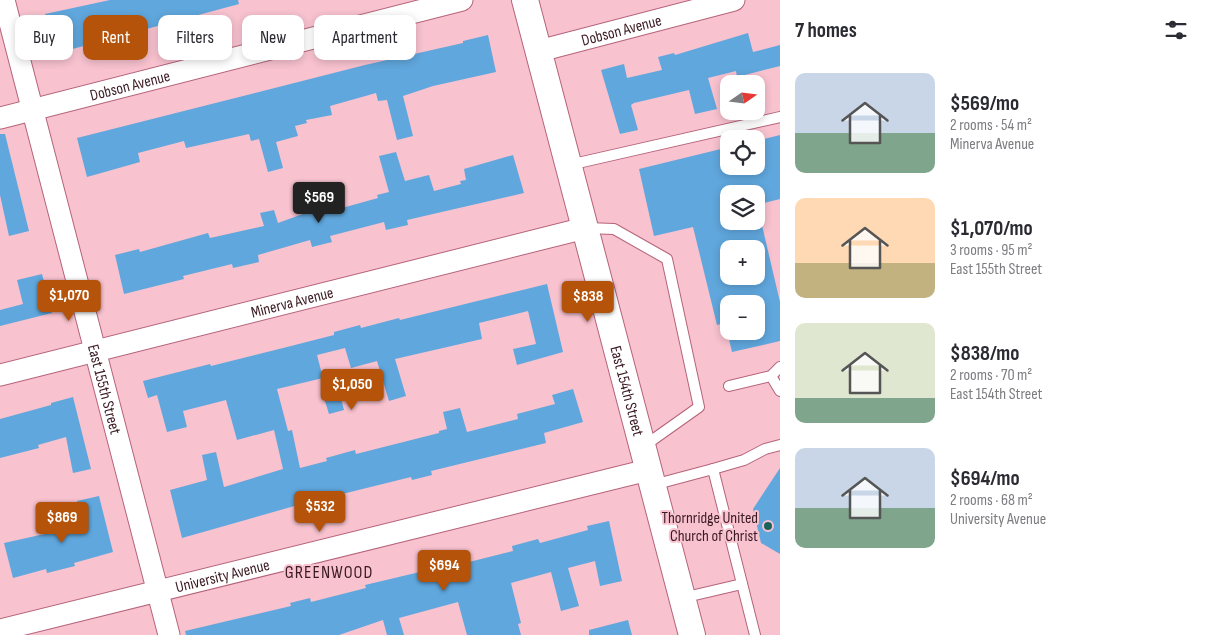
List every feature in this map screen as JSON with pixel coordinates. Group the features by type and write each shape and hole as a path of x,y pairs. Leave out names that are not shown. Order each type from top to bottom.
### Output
{"street":[{"name":"East 155th Street","path":"4,0 170,635"},
{"name":"Dobson Avenue","path":"0,118 462,0"},
{"name":"East 154th Street","path":"525,0 692,635"},
{"name":"Dobson Avenue","path":"539,51 734,0"},
{"name":"Minerva Avenue","path":"0,374 585,228"},
{"name":"University Avenue","path":"0,630 648,468"}],"lane":[{"path":"568,165 780,117"},
{"path":"585,228 614,229 667,259 699,407 648,468"},
{"path":"729,386 771,376 780,367"},
{"path":"771,376 780,391"},
{"path":"648,468 713,469 744,460 765,449 780,445"},
{"path":"713,469 756,635"},
{"path":"682,598 742,584"}],"building":[{"path":"110,0 238,0 239,4 198,15 158,15 158,26 148,29 148,15 83,15 83,46 73,49 73,15 45,14"},
{"path":"748,33 753,52 780,45 780,66 745,75 737,75 736,71 708,78 717,109 695,114 689,90 634,103 631,105 638,130 620,134 601,70 624,64 627,78 662,70 658,57 674,53 675,55"},
{"path":"488,35 496,72 433,86 403,96 413,136 397,140 387,100 378,101 376,93 330,106 332,115 306,120 307,123 295,126 298,136 276,142 283,168 268,172 259,139 251,141 249,134 186,148 184,141 138,153 140,162 87,177 77,138 365,65 387,60 416,60 416,54 463,43 463,41"},
{"path":"0,134 5,134 29,231 9,236 0,195"},
{"path":"780,135 780,199 765,203 765,185 720,185 720,230 763,230 780,302 780,341 732,352 729,340 765,340 765,295 720,295 720,324 717,325 693,227 654,236 639,169 720,149 720,175 765,175 765,139"},
{"path":"396,152 405,181 429,175 434,191 461,184 460,181 466,180 464,169 513,155 524,193 407,220 408,225 386,230 384,222 330,236 332,242 312,247 310,240 258,255 259,262 233,268 232,264 183,276 184,279 124,294 115,255 139,249 140,252 208,233 210,238 264,226 260,213 274,210 278,223 322,207 324,213 378,198 377,195 389,192 379,156"},
{"path":"42,274 52,313 0,326 0,310 23,304 17,280"},
{"path":"547,284 563,352 517,365 513,349 536,344 528,311 479,323 482,339 395,359 406,396 389,401 377,361 351,368 345,348 317,355 323,378 277,389 288,431 292,430 300,468 327,461 326,458 355,450 356,454 439,433 439,431 447,429 443,412 460,408 467,432 518,419 517,414 555,404 552,395 573,389 583,422 544,433 546,443 431,471 432,475 412,480 411,477 318,500 319,504 299,509 298,505 182,538 170,490 207,480 202,455 216,452 224,487 283,469 274,430 237,440 226,400 183,411 187,427 167,432 157,395 148,398 143,381 334,335 334,332 360,325 361,328 399,318 400,320"},
{"path":"339,391 344,410 329,414 323,395"},
{"path":"73,397 91,469 73,473 66,437 38,445 39,448 0,458 0,419"},
{"name":"Thornridge United Church of Christ","path":"780,468 780,554 761,543 753,509"},
{"path":"99,496 113,552 74,563 75,566 47,573 46,569 13,578 4,543 58,531 59,535 84,529 77,501"},
{"path":"609,521 622,581 600,586 595,561 568,568 579,606 561,611 551,572 511,583 521,623 518,624 521,635 467,635 458,602 399,618 404,635 387,635 383,620 339,635 186,635 185,631 291,606 290,603 310,598 311,602 366,588 365,585 441,567 440,564 460,559 461,564 513,551 512,546 538,539 540,543 588,530 587,526"},
{"path":"628,620 632,635 589,635 589,630"}],"place":[{"name":"Thornridge United Church of Christ","path":"768,526"}],"district":[{"name":"GREENWOOD","path":"329,572"}]}
